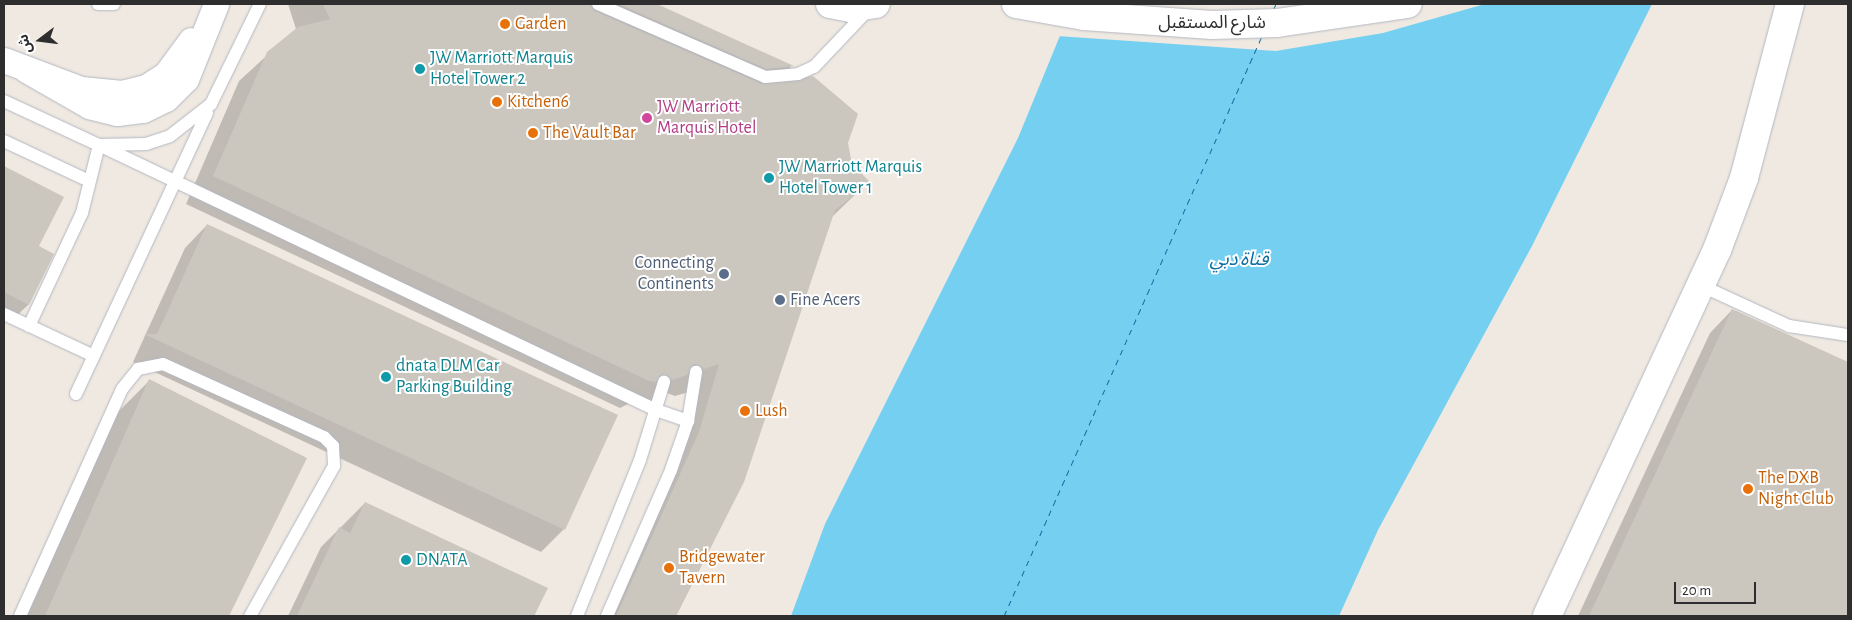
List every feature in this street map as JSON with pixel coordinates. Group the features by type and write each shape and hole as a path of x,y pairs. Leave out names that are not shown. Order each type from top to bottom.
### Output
{"street":[{"path":"4,60 26,70 104,93 146,87 176,63 216,4"},
{"path":"830,4 850,8 874,4"},
{"name":"شارع المستقبل","path":"1016,4 1084,16 1212,25 1277,23 1408,4"},
{"path":"1548,616 1702,286 1744,178 1790,4"}],"lane":[{"path":"98,4 114,4"},
{"path":"76,394 211,104 260,4"},
{"path":"598,4 765,77 814,67 874,4"},
{"path":"4,100 177,180 656,410 688,420"},
{"path":"100,145 146,144 170,136 211,104"},
{"path":"4,141 87,180"},
{"path":"29,326 82,213 87,180 100,145"},
{"path":"1702,286 1789,326 1848,335"},
{"path":"4,314 94,356"},
{"path":"20,616 122,389 138,369 163,364 324,437 336,453 334,466 250,616"},
{"path":"607,616 688,420 696,372"},
{"path":"577,616 656,410 664,382"}],"water":[{"name":"قناة دبي","path":"1073,4 1652,4 1532,246 1378,530 1339,616 791,616 825,524 1018,138"}],"pier":[{"path":"1070,4 1485,4 1383,33 1276,51 1057,36"}],"building":[{"path":"323,4 590,4 595,11 762,84 813,76 858,114 848,143 852,164 870,182 835,210 744,482 676,616 616,616 699,432 719,364 704,369 694,364 687,375 672,380 663,374 656,382 649,381 213,176 267,52 298,27 330,19"},
{"path":"618,4 657,4 794,66 766,69"},
{"path":"4,166 64,197 39,246 54,254 29,305 4,292"},
{"name":"dnata DLM Car Parking Building","path":"207,224 618,415 565,530 144,334 157,334"},
{"name":"The DXB Night Club","path":"1732,309 1848,362 1848,616 1589,616"},
{"path":"149,379 307,458 229,616 45,616"},
{"name":"DNATA","path":"365,502 548,588 534,616 297,616 339,527 350,533"}],"ferry route":[{"path":"1273,10 1276,4"},
{"path":"1004,616 1262,36"}],"place":[{"name":"Garden","path":"505,24"},
{"name":"JW Marriott Marquis Hotel Tower 2","path":"420,69"},
{"name":"Kitchen6","path":"497,102"},
{"name":"JW Marriott Marquis Hotel","path":"647,118"},
{"name":"The Vault Bar","path":"533,133"},
{"name":"JW Marriott Marquis Hotel Tower 1","path":"769,178"},
{"name":"Connecting Continents","path":"724,274"},
{"name":"Fine Acers","path":"780,300"},
{"name":"dnata DLM Car Parking Building","path":"386,377"},
{"name":"Lush","path":"745,411"},
{"name":"The DXB Night Club","path":"1748,489"},
{"name":"DNATA","path":"406,560"},
{"name":"Bridgewater Tavern","path":"669,568"}]}
